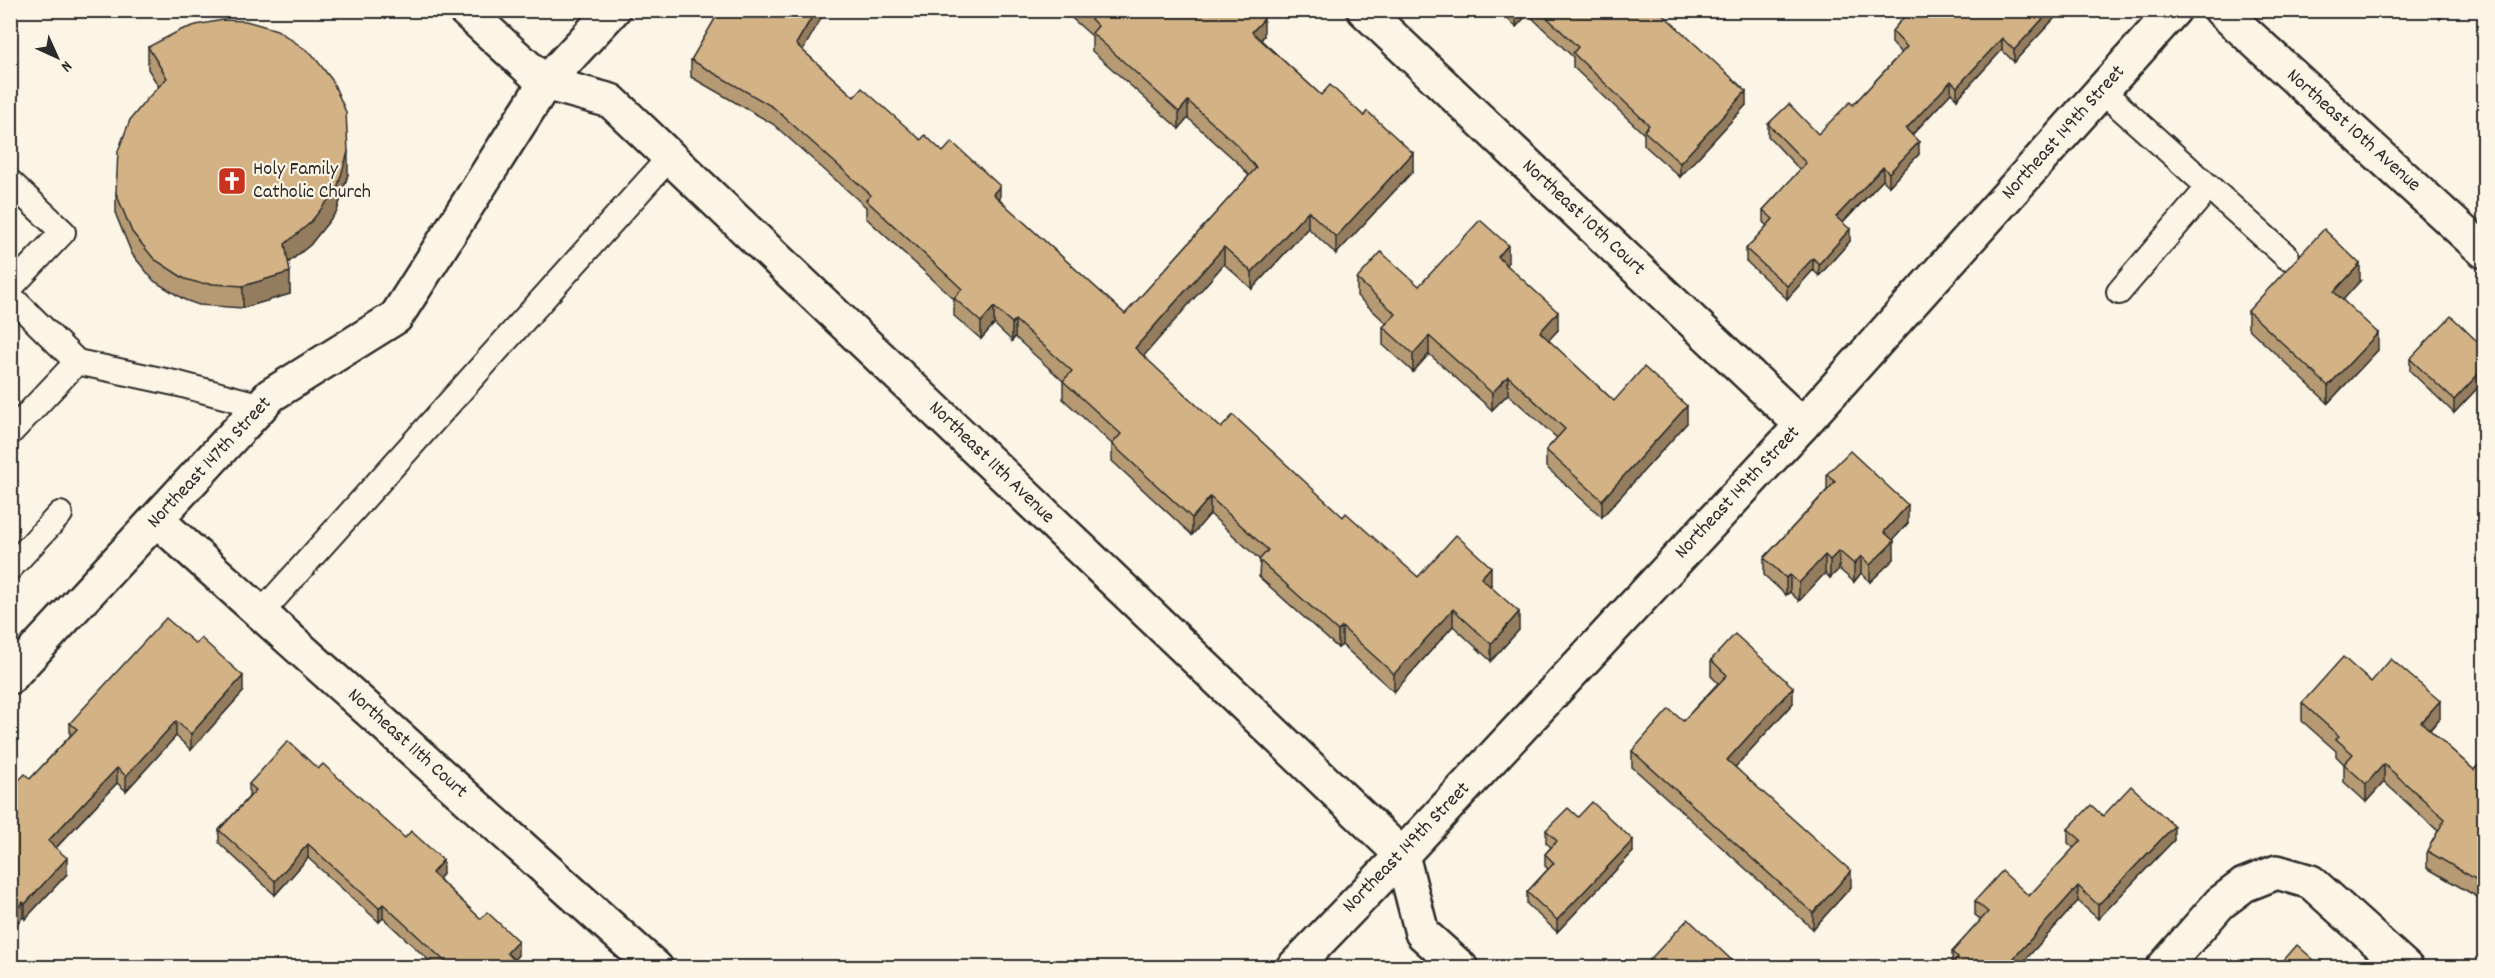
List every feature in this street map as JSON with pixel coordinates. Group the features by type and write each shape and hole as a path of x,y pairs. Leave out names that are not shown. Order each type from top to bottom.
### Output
{"street":[{"name":"Northeast 11th Avenue","path":"465,10 545,82 612,102 1402,855"},
{"name":"Northeast 147th Street","path":"10,677 271,395 396,318 545,82 613,10"},
{"name":"Northeast 10th Court","path":"1364,10 1802,425"},
{"name":"Northeast 149th Street","path":"1293,968 1402,855 1802,425 2174,10"},
{"name":"Northeast 10th Avenue","path":"2221,10 2484,251"},
{"name":"Northeast 11th Court","path":"157,520 656,968"},
{"path":"1402,855 1422,933 1461,968"},
{"path":"2163,968 2220,903 2244,885 2277,872 2311,882 2406,968"}],"lane":[{"path":"2102,91 2287,257"},
{"path":"261,613 670,157"},
{"path":"10,182 63,232 10,288"},
{"path":"2119,292 2209,187"},
{"path":"10,296 77,362 179,384 261,406"},
{"path":"10,433 77,362"},
{"path":"10,568 60,513"}],"building":[{"path":"720,10 816,10 796,44 854,97 862,88 921,140 925,135 943,152 952,142 1000,186 993,194 1125,314 1256,168 1238,146 1188,101 1179,112 1092,33 1098,26 1082,10 1255,10 1264,19 1252,32 1321,95 1330,85 1364,116 1367,111 1413,153 1336,237 1308,211 1252,272 1224,247 1135,348 1221,428 1233,415 1343,517 1346,513 1418,577 1456,535 1491,567 1481,578 1519,612 1491,644 1453,609 1394,674 1342,627 1338,631 1259,560 1268,550 1210,497 1192,518 1112,444 1121,434 1063,381 1072,371 1015,320 1012,323 994,307 981,322 954,298 962,289 866,200 871,195 773,107 691,60"},
{"path":"1539,10 1658,10 1746,91 1680,163 1644,131 1649,125 1573,53 1578,47"},
{"path":"1910,10 2051,10 2014,50 2002,38 1957,87 1951,81 1906,129 1919,142 1889,173 1883,167 1836,217 1850,229 1819,264 1813,258 1787,286 1746,249 1773,219 1763,210 1806,163 1768,124 1789,104 1818,134 1850,102 1853,105 1907,47 1892,31"},
{"name":"Holy Family Catholic Church","path":"223,20 246,21 277,30 312,54 332,80 346,112 348,152 337,189 310,223 285,244 290,272 243,286 199,283 185,279 154,259 132,232 116,193 118,151 130,120 167,78 148,47 181,30"},
{"path":"1480,220 1508,245 1498,257 1558,312 1540,332 1614,401 1644,367 1687,406 1602,500 1546,450 1565,429 1508,376 1492,393 1429,336 1413,354 1383,327 1396,314 1357,279 1381,252 1419,286"},
{"path":"2324,229 2360,264 2334,292 2378,333 2328,386 2248,311"},
{"path":"2451,316 2484,348 2484,368 2454,400 2410,359"},
{"path":"1850,451 1908,505 1884,532 1894,541 1870,565 1861,556 1854,564 1839,551 1830,560 1825,555 1799,583 1790,575 1786,578 1764,558 1835,482 1827,474"},
{"path":"166,618 196,644 201,638 243,676 191,734 176,721 126,776 117,768 48,841 67,858 25,904 23,902 10,915 10,789 25,774 30,779 77,729 70,723"},
{"path":"1735,634 1793,687 1727,760 1851,871 1813,913 1632,751 1669,709 1683,721 1727,675 1711,660"},
{"path":"2343,657 2371,682 2391,659 2440,701 2421,722 2474,770 2484,758 2484,884 2427,851 2445,819 2384,764 2366,784 2344,764 2353,754 2336,739 2339,736 2302,703"},
{"path":"288,741 318,769 323,764 405,838 411,831 443,860 432,873 481,919 487,912 518,941 507,953 523,968 452,968 383,904 379,908 308,844 275,881 219,830 256,790 249,784"},
{"path":"2131,786 2174,826 2098,905 2078,886 2005,968 1949,968 1958,958 1952,952 1988,912 1975,901 2002,871 2029,896 2081,840 2068,829 2091,805 2103,816"},
{"path":"1592,802 1633,840 1557,920 1527,892 1554,863 1545,854 1557,841 1546,830 1568,808 1578,817"},
{"path":"1688,919 1740,968 1642,968"},
{"path":"2297,945 2323,968 2277,968"}],"place":[{"name":"Holy Family Catholic Church","path":"232,181"}]}
